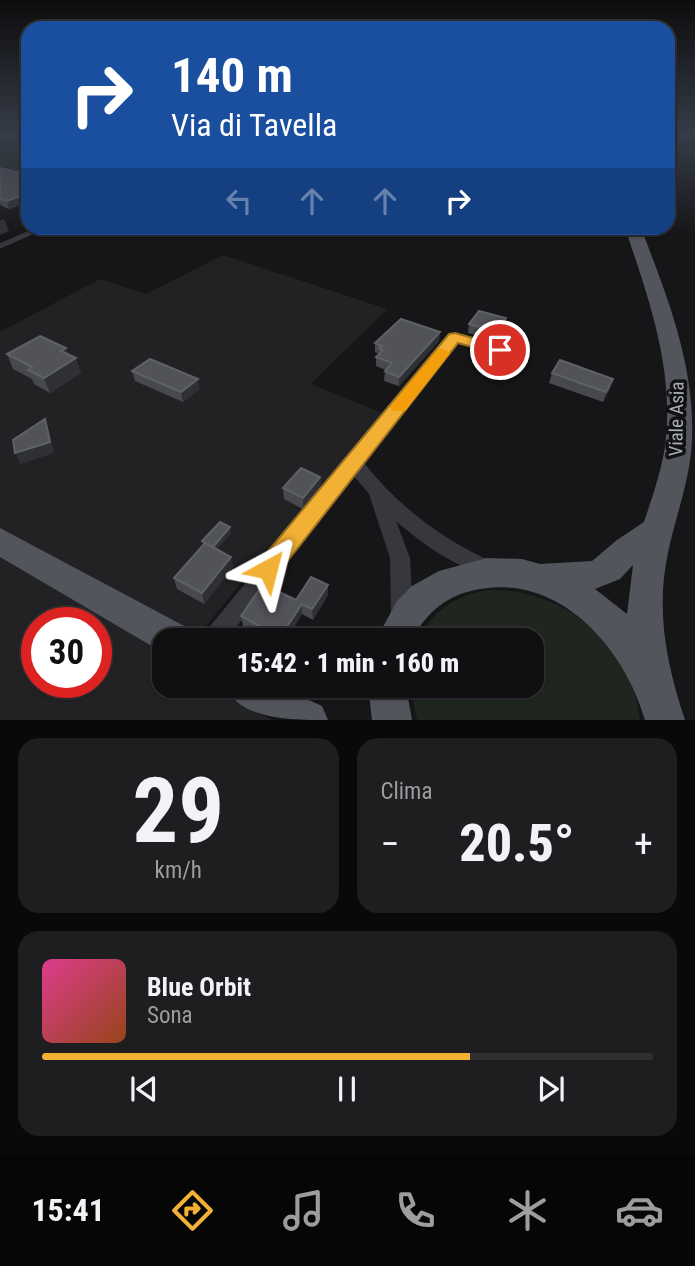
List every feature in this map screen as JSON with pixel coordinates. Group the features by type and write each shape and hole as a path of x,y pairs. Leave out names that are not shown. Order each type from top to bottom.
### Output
{"main road":[{"name":"Viale Asia","path":"635,235 669,332 680,407 676,463 657,530 642,608 645,642 654,683"},
{"path":"398,628 426,595 441,585 477,573 495,572 536,578 600,572 657,530"},
{"path":"0,541 154,628"},
{"path":"536,578 576,595 613,623 643,661 654,683 665,720"},
{"path":"261,698 308,720"},
{"path":"389,698 392,720"}],"street":[{"path":"222,628 455,337 500,350"},
{"path":"354,463 375,491 418,531 439,545 495,572"},
{"path":"375,491 400,558 403,582 393,628"}],"lane":[{"path":"0,246 25,235"}],"shaded area":[{"path":"0,169 21,169 21,174"},
{"path":"223,255 387,309 311,384 382,413 204,628 152,628 152,698 228,698 272,720 0,720 0,332 100,279 146,294"},
{"path":"476,592 515,592 542,598 567,610 589,626 608,645 624,668 634,693 640,720 417,720 412,698 544,698 544,628 425,628 446,606"}],"building":[{"path":"0,169 21,173 21,196 7,201 0,199"},
{"path":"479,311 506,318 497,332 469,324"},
{"path":"401,319 440,332 399,377 385,371 392,363 376,357 383,350 379,348 382,346 375,343"},
{"path":"40,336 66,348 61,351 76,358 44,378 28,370 32,367 7,354"},
{"path":"150,359 198,379 181,392 132,371"},
{"path":"560,360 613,379 606,392 552,373"},
{"path":"45,419 50,442 15,453 13,440"},
{"path":"301,468 320,477 303,498 283,488"},
{"path":"220,522 230,527 213,547 202,541"},
{"path":"205,543 231,557 202,593 174,578"},
{"path":"311,577 328,585 312,609 302,604 286,628 263,628 241,616 263,584 296,600"}],"slow traffic":[{"path":"399,407 442,353"}],"route":[{"path":"268,569 455,337 500,350"}]}
